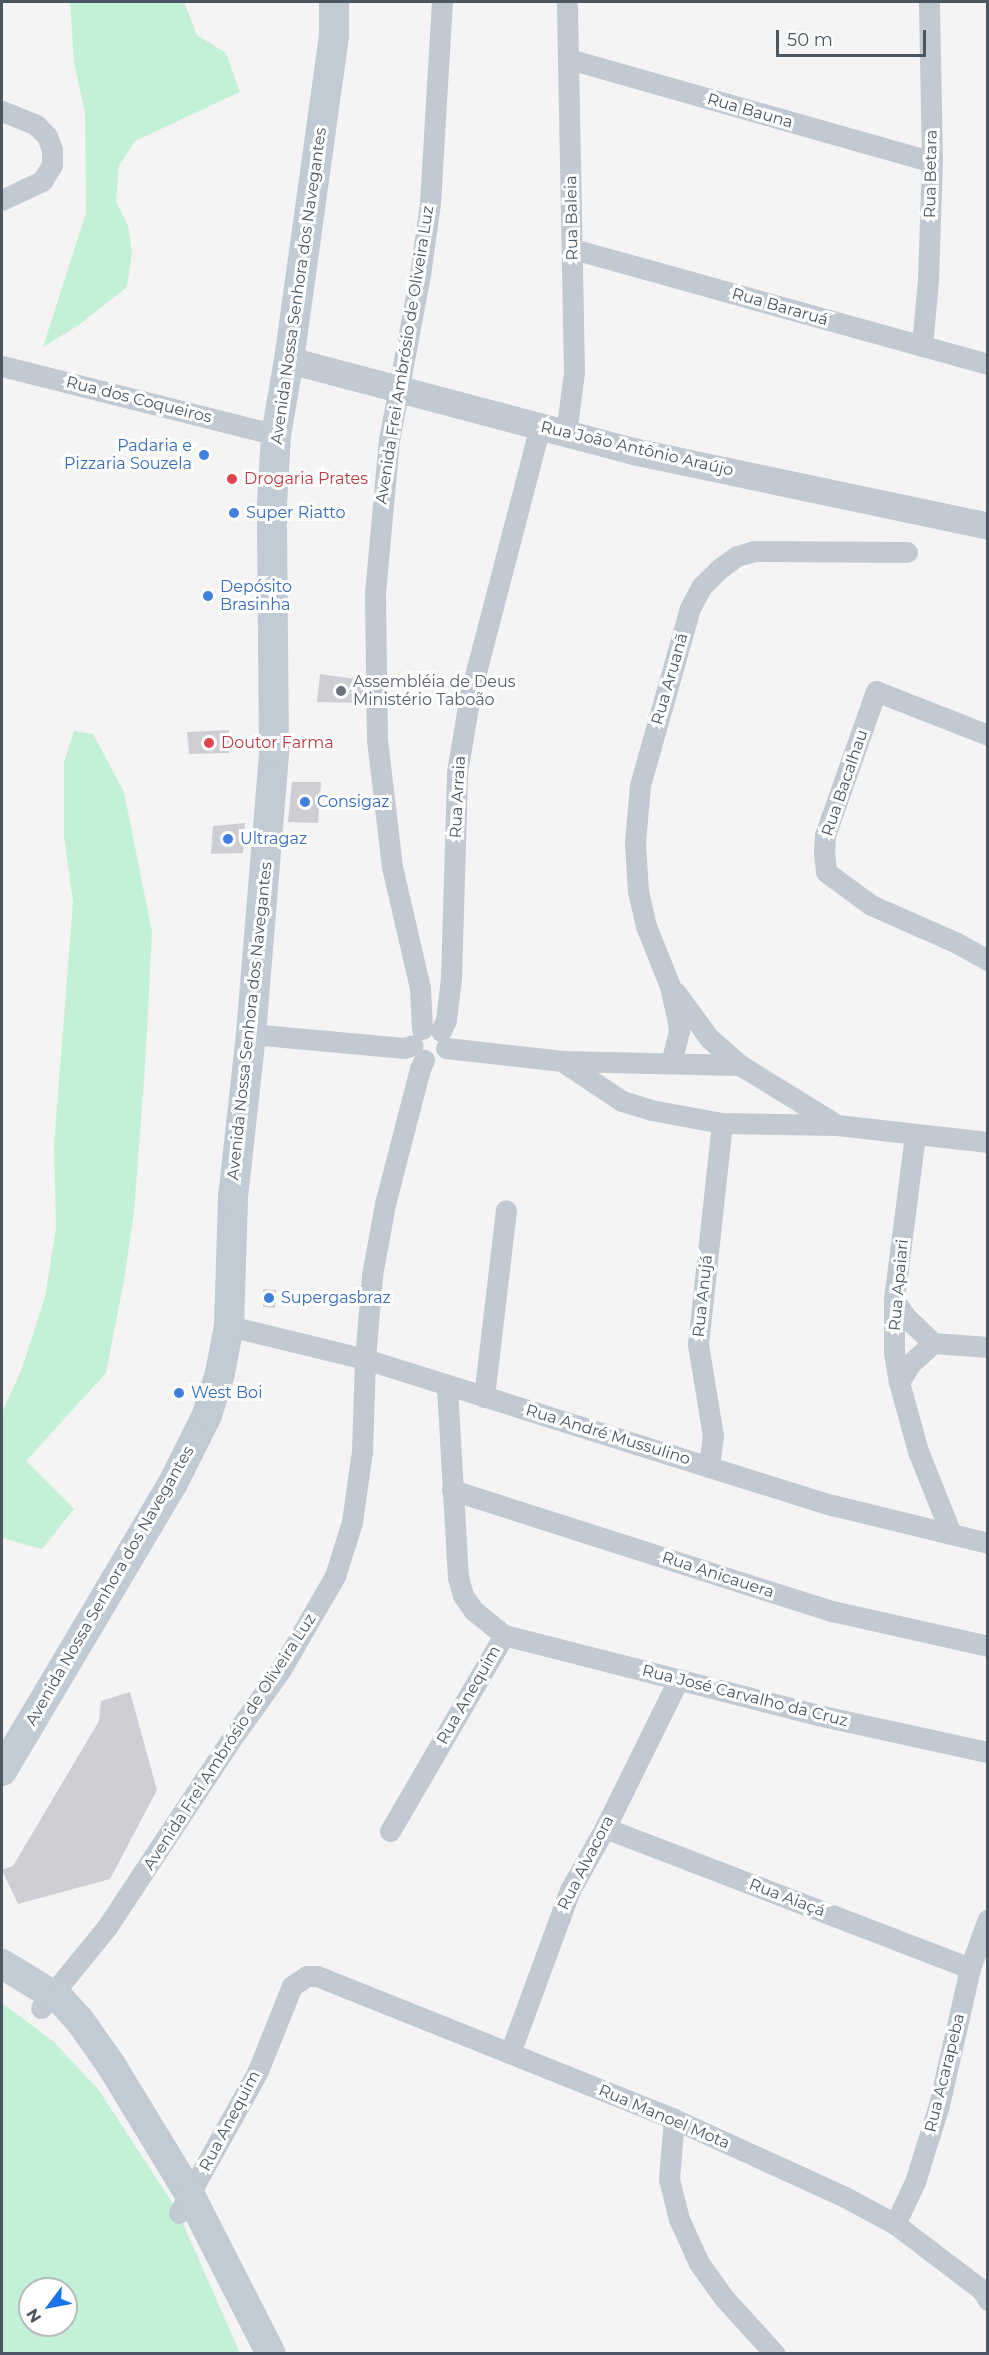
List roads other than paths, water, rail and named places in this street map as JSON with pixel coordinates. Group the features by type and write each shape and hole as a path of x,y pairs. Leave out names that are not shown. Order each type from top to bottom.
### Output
{"main road":[{"name":"Avenida Nossa Senhora dos Navegantes","path":"2,1771 173,1483 207,1415 220,1373 229,1326 233,1197 251,1034 274,753 272,504 276,435 290,360 334,36 334,2"},
{"path":"2,1964 47,2001 97,2071 185,2204 271,2354"},
{"path":"2,1984 47,2001"},
{"path":"185,2204 252,2354"}],"street":[{"name":"Avenida Frei Ambrósio de Oliveira Luz","path":"47,2001 107,1927 280,1671 335,1576 352,1522 362,1452 365,1359 372,1275 386,1204 420,1069 429,1043 420,988 392,867 377,740 376,569 388,440 420,274 430,203 442,2"},
{"name":"Rua Baleia","path":"553,430 574,372 567,2"},
{"name":"Rua Betara","path":"922,346 928,280 932,162 929,2"},
{"name":"Rua Bauna","path":"569,59 932,162"},
{"path":"2,111 36,125 47,136 52,150 52,165 42,181 2,200"},
{"name":"Rua Bararuá","path":"573,249 987,364"},
{"name":"Rua João Antônio Araújo","path":"290,360 633,451 987,526"},
{"name":"Rua dos Coqueiros","path":"2,366 276,435"},
{"name":"Rua Arraia","path":"429,1043 446,1020 451,978 457,772 470,695 508,540 553,430"},
{"name":"Rua Aruanã","path":"671,1063 679,1031 670,986 646,926 638,891 637,819 640,785 690,608 701,587 737,556 754,551 907,552"},
{"name":"Rua Bacalhau","path":"987,735 876,691 825,836 826,872 871,905 955,942 987,960"},
{"name":"Rua Aruanã","path":"670,986 710,1038 740,1065 837,1125"},
{"path":"251,1034 404,1048 429,1043 562,1061 740,1065"},
{"path":"562,1061 622,1101 651,1110 722,1124 837,1125 987,1142"},
{"name":"Rua Anujá","path":"709,1467 713,1436 698,1344 722,1124"},
{"name":"Rua Apaiari","path":"915,1135 894,1300 894,1352 899,1382 918,1451 951,1534"},
{"path":"484,1397 506,1210"},
{"path":"894,1300 905,1316 933,1343 987,1347"},
{"name":"Rua André Mussulino","path":"229,1326 365,1359 832,1505 987,1543"},
{"path":"899,1382 911,1363 933,1343"},
{"name":"Rua Anequim","path":"390,1831 504,1635 474,1611 464,1595 459,1578 447,1385"},
{"name":"Rua Anicauera","path":"452,1490 832,1611 987,1646"},
{"name":"Rua José Carvalho da Cruz","path":"504,1635 813,1714 987,1752"},
{"name":"Rua Alvacora","path":"510,2053 566,1899 605,1828 678,1680"},
{"name":"Rua Aiaçá","path":"605,1828 970,1968"},
{"name":"Rua Acarapeba","path":"895,2224 915,2182 939,2105 970,1968 987,1919"},
{"name":"Rua Anequim","path":"185,2204 257,2073 292,1986 307,1976 317,1976"},
{"name":"Rua Manoel Mota","path":"317,1976 674,2120 845,2197 895,2224 982,2290 987,2300"},
{"path":"674,2120 669,2178 678,2219 699,2263 724,2298 776,2354"}],"place":[{"name":"Padaria e Pizzaria Souzela","path":"204,455"},
{"name":"Drogaria Prates","path":"232,479"},
{"name":"Super Riatto","path":"234,513"},
{"name":"Depósito Brasinha","path":"208,596"},
{"name":"Assembléia de Deus Ministério Taboão","path":"341,691"},
{"name":"Doutor Farma","path":"209,743"},
{"name":"Consigaz","path":"305,802"},
{"name":"Ultragaz","path":"228,839"},
{"name":"Supergasbraz","path":"269,1298"},
{"name":"West Boi","path":"179,1393"}]}
